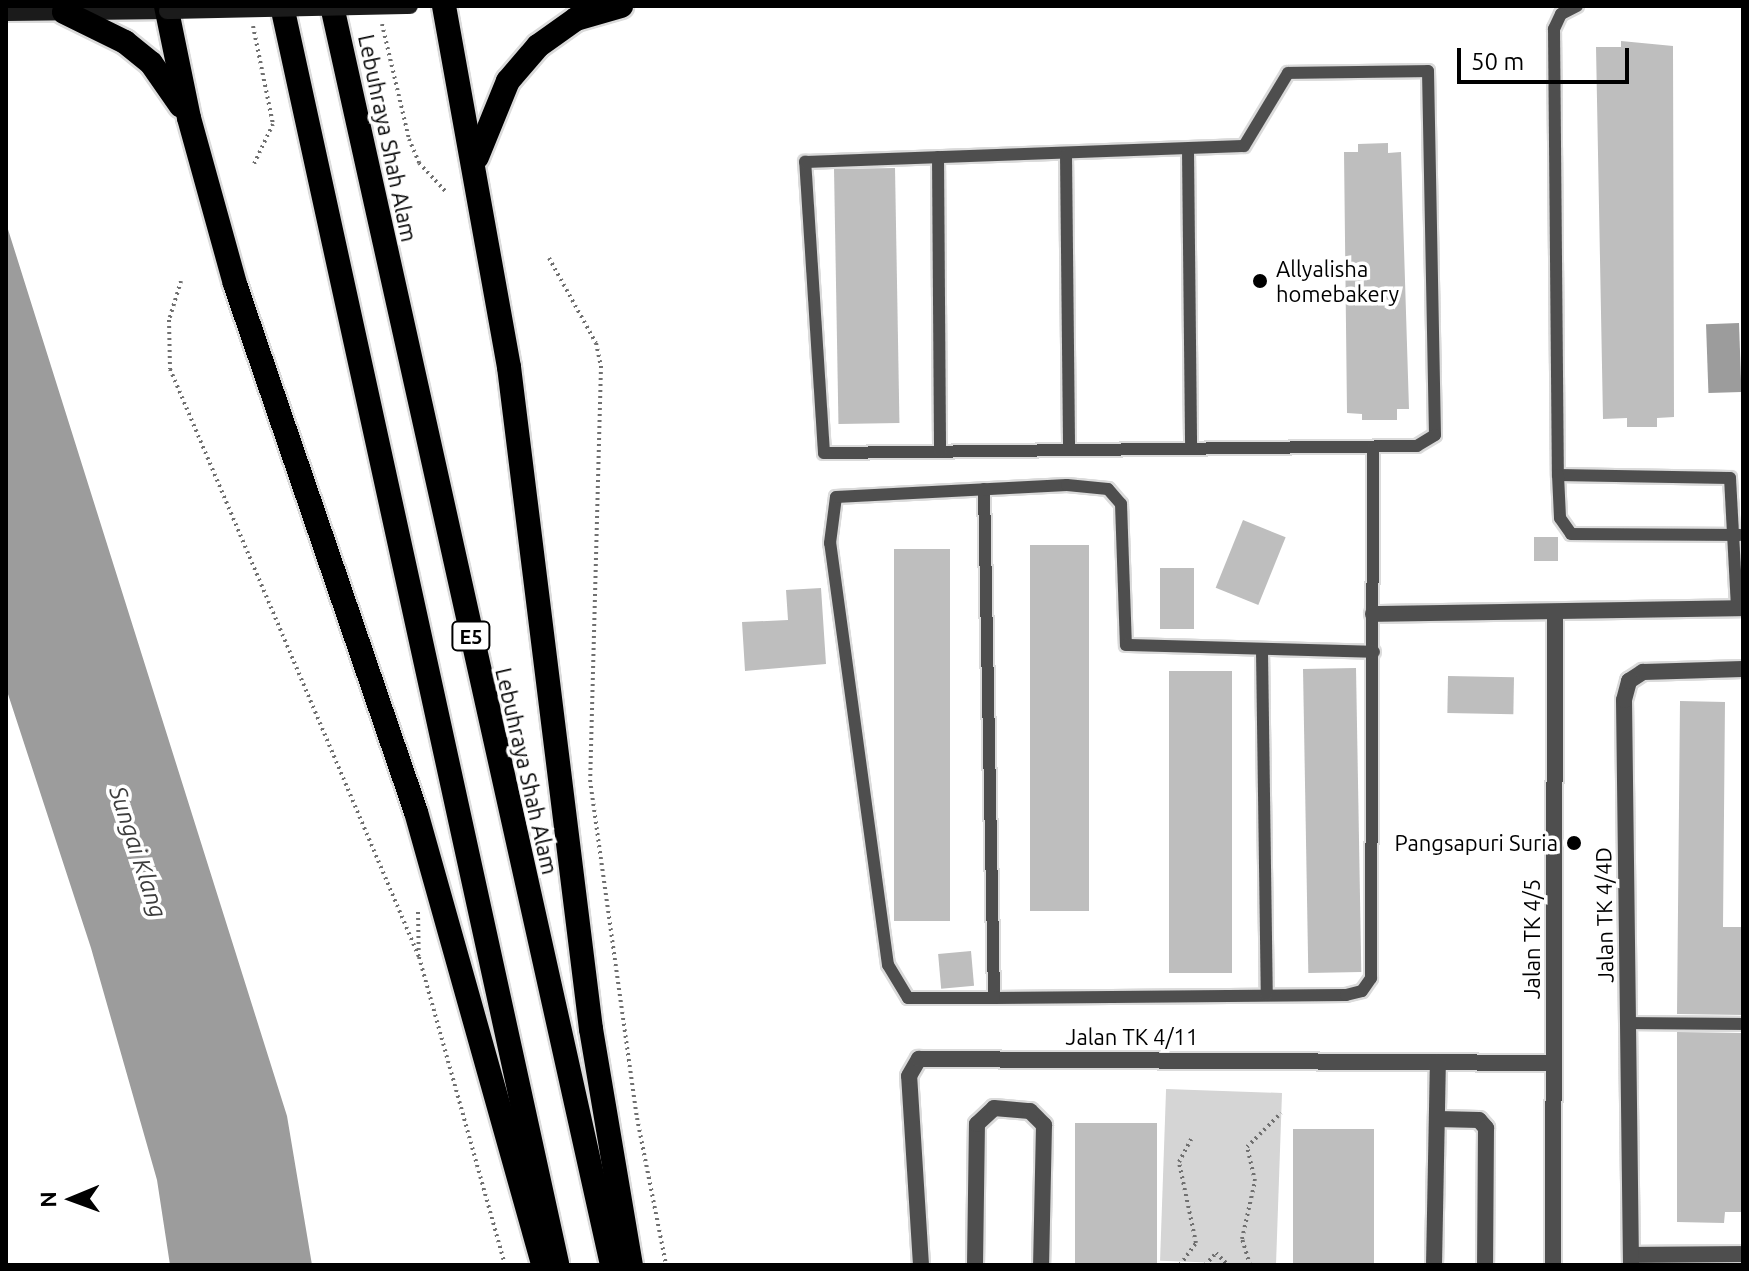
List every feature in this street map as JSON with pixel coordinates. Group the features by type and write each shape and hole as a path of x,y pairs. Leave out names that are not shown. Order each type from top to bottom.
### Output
{"highway":[{"name":"E5","path":"282,6 557,1265"},
{"name":"Lebuhraya Shah Alam","path":"332,6 612,1265"},
{"path":"444,6 476,162 509,367 591,1029 631,1265"},
{"path":"476,162 487,120 508,81 538,46 576,19 621,6"},
{"path":"166,8 189,118 235,284 416,812 543,1265"},
{"path":"55,12 125,42 151,63 189,118"}],"main road":[{"path":"6,13 410,6"}],"street":[{"path":"1373,614 1740,608"},
{"name":"Jalan TK 4/5","path":"1553,1265 1555,612"},
{"name":"Jalan TK 4/4D","path":"1631,1260 1624,700 1629,681 1643,672 1743,669"},
{"name":"Jalan TK 4/11","path":"921,1265 909,1076 919,1059 1553,1063"},
{"path":"1434,1265 1438,1062"},
{"path":"975,1265 977,1124 994,1108 1030,1111 1044,1125 1041,1265"},
{"path":"1438,1119 1479,1120 1486,1128 1485,1265"},
{"path":"1631,1260 1743,1254"}],"lane":[{"path":"1577,6 1561,14 1554,29 1560,518 1571,534 1739,535"},
{"path":"1428,71 1435,435 1417,446 824,453 805,162 1066,155 1244,146 1288,73 1428,71"},
{"path":"1188,151 1191,448"},
{"path":"1066,155 1069,450"},
{"path":"938,157 940,451"},
{"path":"1373,447 1374,652 1371,978 1362,991 1346,995 908,998 888,965 829,517 836,497 847,492 1108,489 1121,504 1121,636 1126,645 1374,652"},
{"path":"1558,475 1721,473 1733,488 1739,535 1740,608"},
{"path":"984,489 994,998"},
{"path":"1262,651 1267,995"},
{"path":"1628,1023 1743,1024"}],"path":[{"path":"251,17 273,124 254,164"},
{"path":"381,20 409,139 419,163 447,193"},
{"path":"549,258 585,321 601,366 590,780 632,1087 666,1265"},
{"path":"181,281 169,320 170,369 419,957 505,1265"},
{"path":"1250,1265 1242,1239 1255,1181 1247,1147 1281,1113"},
{"path":"1180,1265 1196,1243 1179,1162 1191,1139"},
{"path":"1205,1265 1216,1253 1228,1265"}],"shaded area":[{"path":"1166,1089 1282,1093 1276,1265 1160,1261"}],"water":[{"name":"Sungai Klang","path":"6,223 287,1116 312,1265 170,1265 157,1180 91,948 6,688"},
{"path":"1739,323 1741,392 1708,393 1706,324"}],"building":[{"path":"1621,41 1673,46 1674,417 1657,418 1657,427 1627,427 1627,418 1603,419 1596,47 1621,47"},
{"path":"1388,143 1388,153 1401,152 1409,409 1397,409 1397,420 1362,420 1362,414 1347,413 1344,152 1358,152 1358,144"},
{"path":"895,168 899,423 838,424 834,169"},
{"path":"1243,520 1286,537 1258,605 1216,588"},
{"path":"1534,537 1558,537 1558,561 1534,561"},
{"path":"1030,545 1089,545 1089,911 1030,911"},
{"path":"894,549 950,549 950,921 894,921"},
{"path":"1160,568 1194,568 1194,629 1160,629"},
{"path":"821,588 826,664 745,671 742,622 788,620 786,590"},
{"path":"1356,668 1361,972 1308,973 1303,669"},
{"path":"1169,671 1232,671 1232,973 1169,973"},
{"path":"1448,676 1514,677 1513,714 1447,713"},
{"path":"1680,701 1725,702 1723,927 1743,927 1743,1015 1677,1014"},
{"path":"971,951 974,986 941,989 938,954"},
{"path":"1677,1032 1743,1033 1743,1212 1725,1212 1724,1223 1677,1222"},
{"path":"1075,1123 1157,1123 1157,1265 1075,1265"},
{"path":"1293,1129 1374,1129 1374,1265 1293,1265"}],"place":[{"name":"Allyalisha homebakery","path":"1260,281"},
{"name":"Pangsapuri Suria","path":"1574,843"}]}
